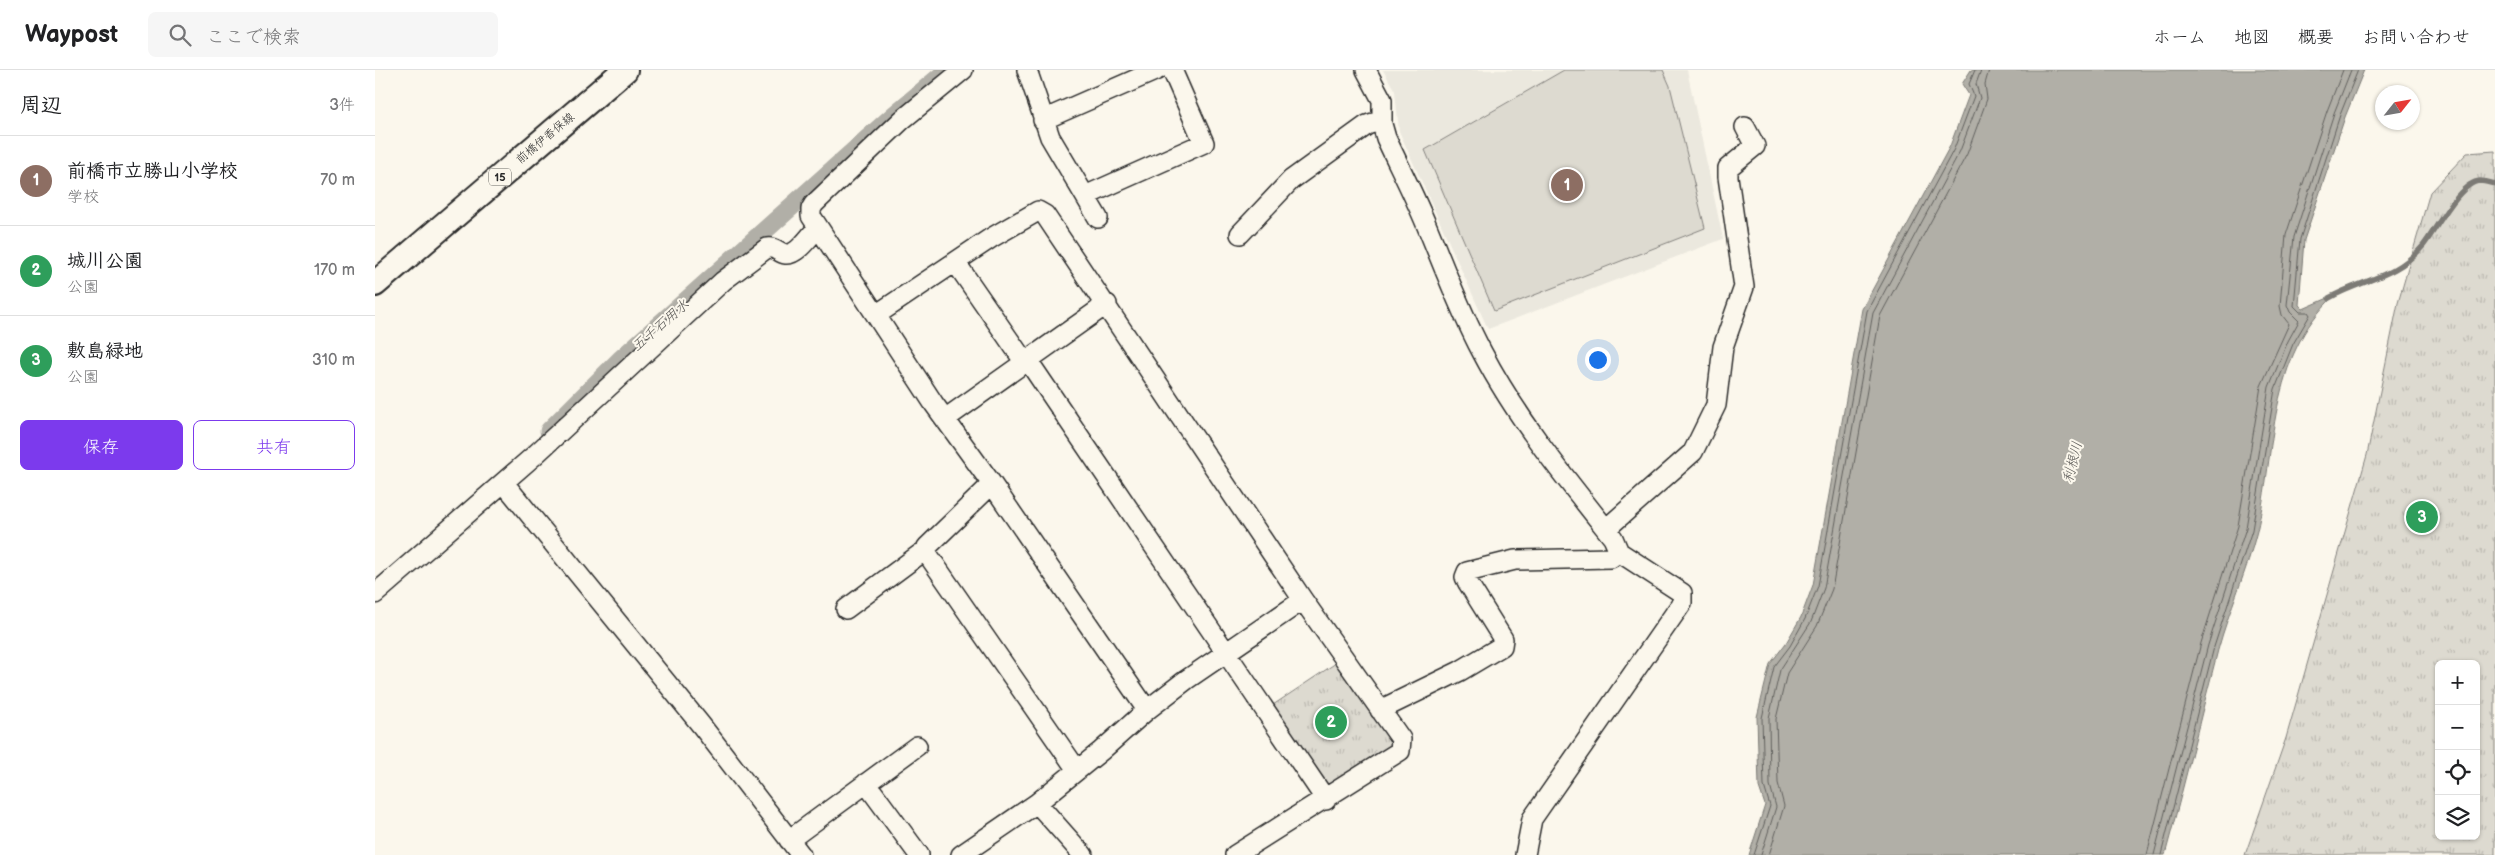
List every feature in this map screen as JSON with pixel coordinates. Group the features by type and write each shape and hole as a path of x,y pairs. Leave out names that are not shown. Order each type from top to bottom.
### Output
{"main road":[{"name":"前橋伊香保線","path":"375,284 625,70"}],"street":[{"path":"963,70 902,120 814,204 811,209 811,216 817,228 945,419 992,484 1147,710"},
{"path":"1027,70 1043,120 1056,149 1098,218"},
{"path":"1043,120 1157,70"},
{"path":"1085,196 1097,189 1204,143 1173,70"},
{"path":"1367,70 1382,100 1382,124 1386,138 1425,221 1453,290 1482,352 1530,428 1613,538 1619,552 1681,593 1682,603 1532,819 1525,855"},
{"path":"1241,234 1298,174 1367,125 1382,124"},
{"path":"1606,529 1693,452 1716,406 1723,347 1744,287 1728,168 1755,146 1745,127"},
{"path":"876,315 1011,226 1038,212 1045,215 1107,304 1303,600 1401,739 1400,751 1235,855"},
{"path":"375,594 505,482 723,281 767,248 775,248 788,254 793,253 817,228"},
{"path":"956,263 1019,354 1027,360 1325,800"},
{"path":"945,419 1107,304"},
{"path":"505,482 695,718 801,855"},
{"path":"926,552 927,547 992,484"},
{"path":"846,609 919,554 926,552"},
{"path":"926,552 1077,770"},
{"path":"1380,710 1460,671 1502,646 1503,639 1467,583 1465,577 1467,572 1515,560 1611,558 1619,552"},
{"path":"961,855 1037,803 1147,710 1303,600"},
{"path":"789,840 917,746"},
{"path":"866,783 919,855"},
{"path":"1037,803 1083,855"}],"shaded area":[{"path":"1383,70 1687,70 1723,239 1488,329 1399,131 1395,91"}],"green space":[{"path":"1564,70 1663,70 1670,86 1705,228 1494,311 1425,150"},
{"path":"2495,151 2495,855 2245,855 2286,738 2367,455 2398,303 2430,192 2467,153"},
{"path":"1339,661 1392,737 1390,747 1332,787 1321,784 1270,707"}],"water":[{"name":"利根川","path":"1971,70 2364,70 2345,117 2304,240 2299,305 2303,309 2335,295 2313,320 2297,347 2285,376 2272,437 2257,531 2218,650 2165,855 1749,855 1765,805 1759,787 1757,717 1770,664 1786,643 1801,617 1813,585 1862,309 1950,146 1969,95 1962,84"}],"waterway":[{"name":"五千石用水","path":"549,431 622,358 894,115 948,70"},
{"path":"2329,298 2402,265 2423,246 2464,189 2472,183 2480,181 2495,184"}],"place":[{"name":"前橋市立勝山小学校","path":"1567,185"},
{"name":"敷島緑地","path":"2422,517"},
{"name":"城川公園","path":"1331,722"}]}
